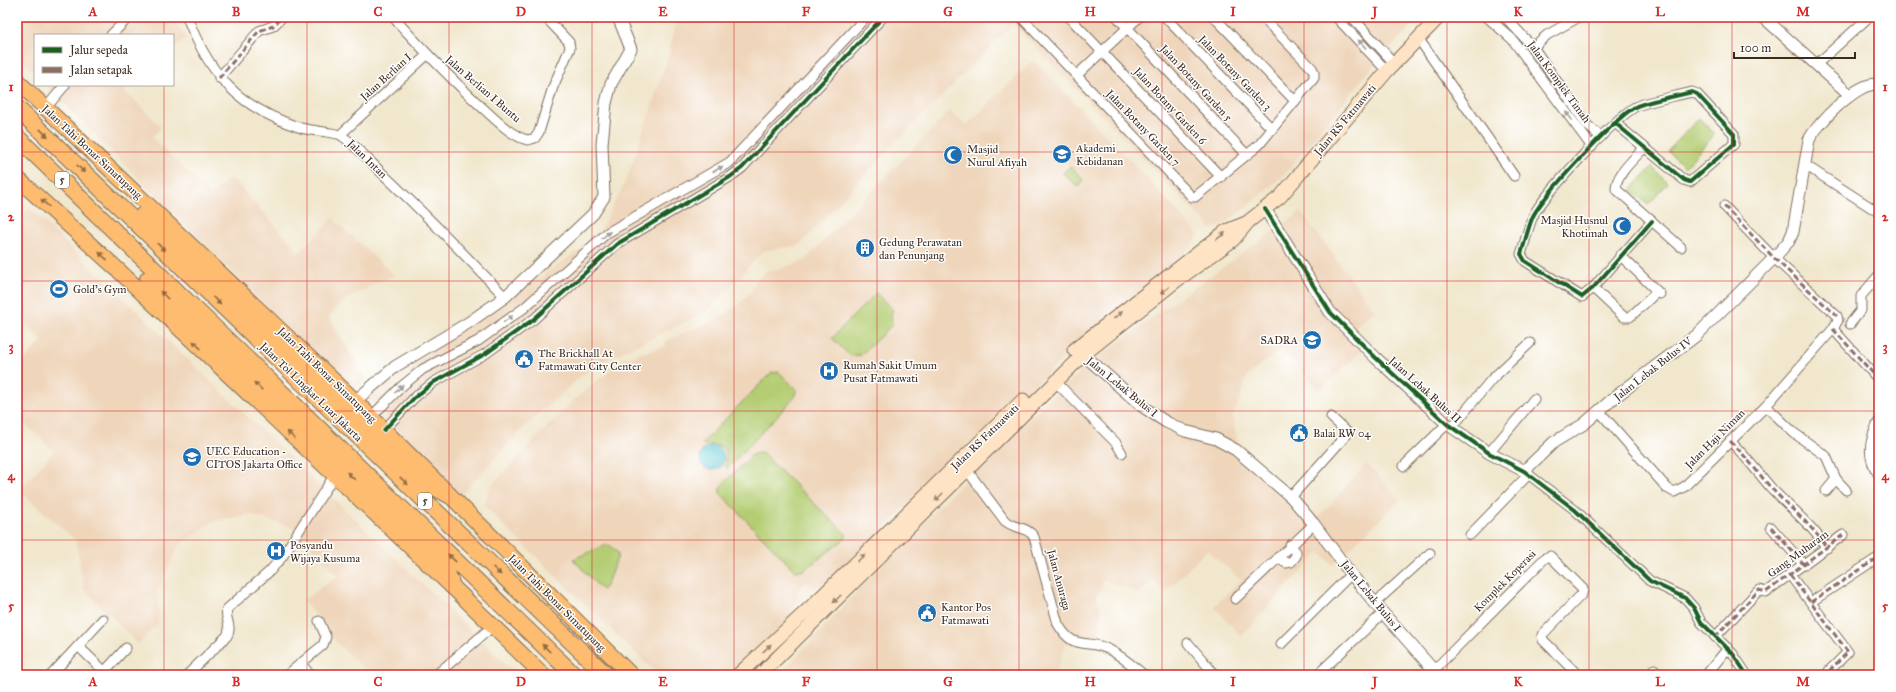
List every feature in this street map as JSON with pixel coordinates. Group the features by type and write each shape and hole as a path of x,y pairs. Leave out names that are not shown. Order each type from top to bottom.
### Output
{"highway":[{"name":"Jalan Tahi Bonar Simatupang","path":"17,81 355,401 376,412 389,424 449,495 631,675"},
{"name":"Jalan Tol Lingkar Luar Jakarta","path":"17,108 606,675"},
{"name":"Jalan Tol Lingkar Luar Jakarta","path":"17,137 574,675"},
{"path":"17,147 95,222 169,300 440,562 446,570 452,586"},
{"path":"17,178 112,264 334,476 452,586 543,675"},
{"path":"100,188 107,188 119,194 170,239 413,471 432,486 449,495"}],"main road":[{"name":"Jalan RS Fatmawati","path":"760,675 886,541 1080,351 1196,260 1233,240 1249,222 1291,186 1355,107 1390,67 1439,17"},
{"name":"Jalan RS Fatmawati","path":"738,675 815,603 967,470 1055,381 1080,351"}],"street":[{"path":"111,34 129,17"},
{"name":"Jalan Intan","path":"187,17 201,48 220,78 247,102 276,119 314,132 341,134 452,241 505,297"},
{"path":"220,78 259,31 273,26 282,17"},
{"name":"Jalan Berlian I","path":"341,134 427,55 393,17"},
{"path":"355,401 396,366 468,323 505,297 593,214 604,197 602,144 606,103 611,84 631,49 618,17"},
{"path":"376,412 402,386 423,369 478,340 524,308 607,233 730,162 866,17"},
{"path":"389,424 414,398 434,382 485,354 534,319 616,244 730,177 742,168 883,17"},
{"name":"Jalan Botany Garden 7","path":"1021,17 1192,197 1198,196 1221,177"},
{"name":"Jalan Botany Garden 6","path":"1069,17 1221,177"},
{"name":"Jalan Botany Garden 5","path":"1117,17 1247,155"},
{"path":"1077,75 1139,17"},
{"name":"Jalan Botany Garden 3","path":"1165,17 1272,129"},
{"path":"1214,17 1295,101"},
{"path":"1221,177 1259,145 1314,78 1314,72 1262,17"},
{"path":"1336,17 1390,67"},
{"path":"1352,17 1390,67"},
{"name":"Jalan Komplek Timah","path":"1486,17 1512,39 1592,147"},
{"name":"Jalan Komplek Timah","path":"1505,17 1533,47 1587,125 1602,137"},
{"path":"1533,47 1547,35 1579,17"},
{"path":"1763,17 1850,95"},
{"path":"1817,64 1869,17"},
{"name":"Jalan Berlian I Buntu","path":"427,55 497,120 525,140 531,140 535,138 539,132 551,94 570,48 569,42 548,20"},
{"path":"1418,38 1514,176"},
{"name":"Jalan Lebak Bulus IV","path":"1527,473 1554,442 1584,424 1600,412 1615,397 1697,335 1774,258 1789,241 1793,232 1809,140 1815,128 1850,95 1871,84 1879,85"},
{"path":"45,109 64,86"},
{"path":"1615,123 1684,180 1690,182 1734,144 1734,134 1697,94 1692,92 1636,107 1615,123 1550,192 1531,222 1521,254 1525,261 1582,297 1593,288 1620,255 1652,221"},
{"path":"1580,131 1587,125"},
{"path":"1644,148 1622,173 1616,183 1616,189 1681,247"},
{"path":"1805,165 1878,212"},
{"path":"1724,206 1774,258 1836,316 1838,320 1834,329 1879,380"},
{"name":"Jalan Lebak Bulus II","path":"1265,209 1330,312 1376,358 1450,425 1489,453 1527,473 1575,510 1650,581 1685,598 1694,608 1701,622 1728,648 1744,674"},
{"path":"624,222 632,234"},
{"path":"1593,288 1624,316 1630,317 1658,293 1620,255"},
{"path":"1850,324 1861,310 1860,296 1879,275"},
{"name":"Jalan Haji Niman","path":"1600,412 1667,488 1674,492 1684,487 1766,406 1834,329"},
{"path":"1404,466 1450,425 1492,379 1530,343"},
{"name":"Jalan Lebak Bulus I","path":"1080,351 1143,406 1166,422 1185,431 1216,440 1236,450 1291,497 1314,524 1351,574 1383,613 1436,673"},
{"path":"1055,381 1116,443 1122,453"},
{"path":"1489,453 1534,399"},
{"path":"1766,406 1794,433 1826,456 1836,479 1846,490"},
{"path":"1291,497 1348,433 1331,417"},
{"path":"1879,421 1870,444 1870,457 1879,475"},
{"path":"1730,440 1784,501 1817,533 1827,548"},
{"name":"Jalan Anuraga","path":"967,470 1005,521 1010,525 1026,529 1034,537 1058,624 1065,636 1071,641 1106,648 1127,661 1144,675"},
{"path":"1470,535 1527,473"},
{"path":"187,675 227,636 230,631 226,613 227,609 270,571 282,557 334,476"},
{"path":"1826,491 1836,479"},
{"path":"1235,599 1314,524"},
{"path":"1771,528 1804,565"},
{"name":"Gang Muharam","path":"1715,637 1759,590 1766,592 1843,535"},
{"path":"1375,603 1430,553"},
{"name":"Komplek Koperasi","path":"1436,673 1545,558 1550,556 1583,590 1582,594 1542,635 1543,640 1574,672"},
{"path":"1811,602 1879,557"},
{"path":"1281,644 1351,574"},
{"path":"1790,575 1848,652 1829,671 1833,675"},
{"path":"1317,675 1383,613"},
{"path":"51,675 103,620"},
{"path":"287,675 325,642 326,637 319,621"},
{"path":"436,675 493,626"},
{"path":"1188,643 1215,675"},
{"path":"78,646 106,673 126,648"},
{"path":"1706,675 1728,648"},
{"path":"301,663 310,675"}],"shaded area":[{"path":"17,17 172,17 186,38 174,47 174,34 34,34 34,72 17,55"},
{"path":"678,17 1420,17 1371,69 1285,174 1223,226 1212,229 1013,24 894,144 800,245 763,251 707,312 594,365 520,431 461,495 366,396 595,240 627,179 667,61"},
{"name":"Rumah Sakit Umum Pusat Fatmawati","path":"1033,60 1145,176 1198,235 1196,241 1175,263 1074,348 828,582 813,587 806,582 798,591 799,600 795,605 793,617 732,675 658,675 484,506 488,489 571,402 624,359 665,346 666,341 719,318 737,306 751,292 756,280 766,271 779,269 804,261 950,111 966,126"},
{"path":"47,86 128,86 124,90 161,127 152,137 211,196 231,177 299,252 333,219 394,275 347,298 329,317 366,379 351,393"},
{"path":"29,208 517,675 371,675 337,643 303,600 338,576 294,528 249,514 212,522 178,546 158,590 158,624 138,644 84,589 76,541 19,490 54,451 17,416 17,367 42,341 23,321 17,327 17,224"},
{"path":"1301,212 1375,311 1347,333 1362,350 1320,390 1281,350 1248,375 1233,417 1238,449 1316,520 1367,464 1400,500 1333,565 1319,552 1241,636 1214,606 1241,580 1207,550 1165,593 1155,580 1138,593 1104,580 1096,597 1101,609 1098,645 1066,644 1055,675 779,675 880,567 999,446 1099,355"}],"green space":[{"path":"1699,118 1715,134 1685,167 1668,151"},
{"path":"1070,166 1084,180 1078,187 1063,173"},
{"path":"1652,167 1668,183 1648,205 1631,190"},
{"path":"876,293 893,310 891,315 892,325 861,355 850,356 832,338"},
{"path":"779,372 796,389 795,397 728,468 725,466 726,455 723,448 715,445 704,445 702,443 771,373"},
{"path":"754,453 762,453 846,534 846,538 804,570 795,571 720,493 720,487"},
{"path":"606,545 611,546 617,552 618,556 605,588 602,590 573,559"}],"water":[{"path":"712,446 720,450 724,458 720,466 712,470 704,466 700,458 704,450"}],"marked path":[{"path":"219,78 259,31 273,26 282,17"},
{"path":"1724,206 1774,258 1837,316"},
{"path":"1833,329 1879,380"},
{"path":"1730,441 1772,489 1815,532 1827,548"},
{"path":"1771,527 1804,565"},
{"path":"1715,637 1759,590 1766,592 1843,535"},
{"path":"1811,602 1879,557"},
{"path":"1790,575 1848,652 1829,671 1833,675"}],"cycle path":[{"path":"384,430 414,398 434,382 485,354 534,319 617,244 730,177 742,168 883,17"},
{"path":"1615,123 1684,180 1690,182 1734,144 1734,134 1697,94 1692,92 1635,107 1625,114 1612,126 1597,141 1565,175 1540,206 1531,221 1521,254 1525,261 1582,297 1593,288 1652,221"},
{"path":"1265,209 1330,312 1376,358 1447,424 1489,453 1524,471 1575,510 1650,581 1685,598 1694,608 1701,622 1733,654 1747,675"}],"place":[{"name":"Akademi Kebidanan","path":"1062,154"},
{"name":"Masjid Nurul Afiyah","path":"953,155"},
{"name":"Masjid Husnul Khotimah","path":"1622,226"},
{"name":"Gedung Perawatan dan Penunjang","path":"865,248"},
{"name":"Gold's Gym","path":"59,289"},
{"name":"SADRA","path":"1312,340"},
{"name":"The Brickhall At Fatmawati City Center","path":"524,359"},
{"name":"Rumah Sakit Umum Pusat Fatmawati","path":"829,371"},
{"name":"Balai RW 04","path":"1299,433"},
{"name":"UEC Education - CITOS Jakarta Office","path":"192,457"},
{"name":"Posyandu Wijaya Kusuma","path":"276,551"},
{"name":"Kantor Pos Fatmawati","path":"927,613"}]}
